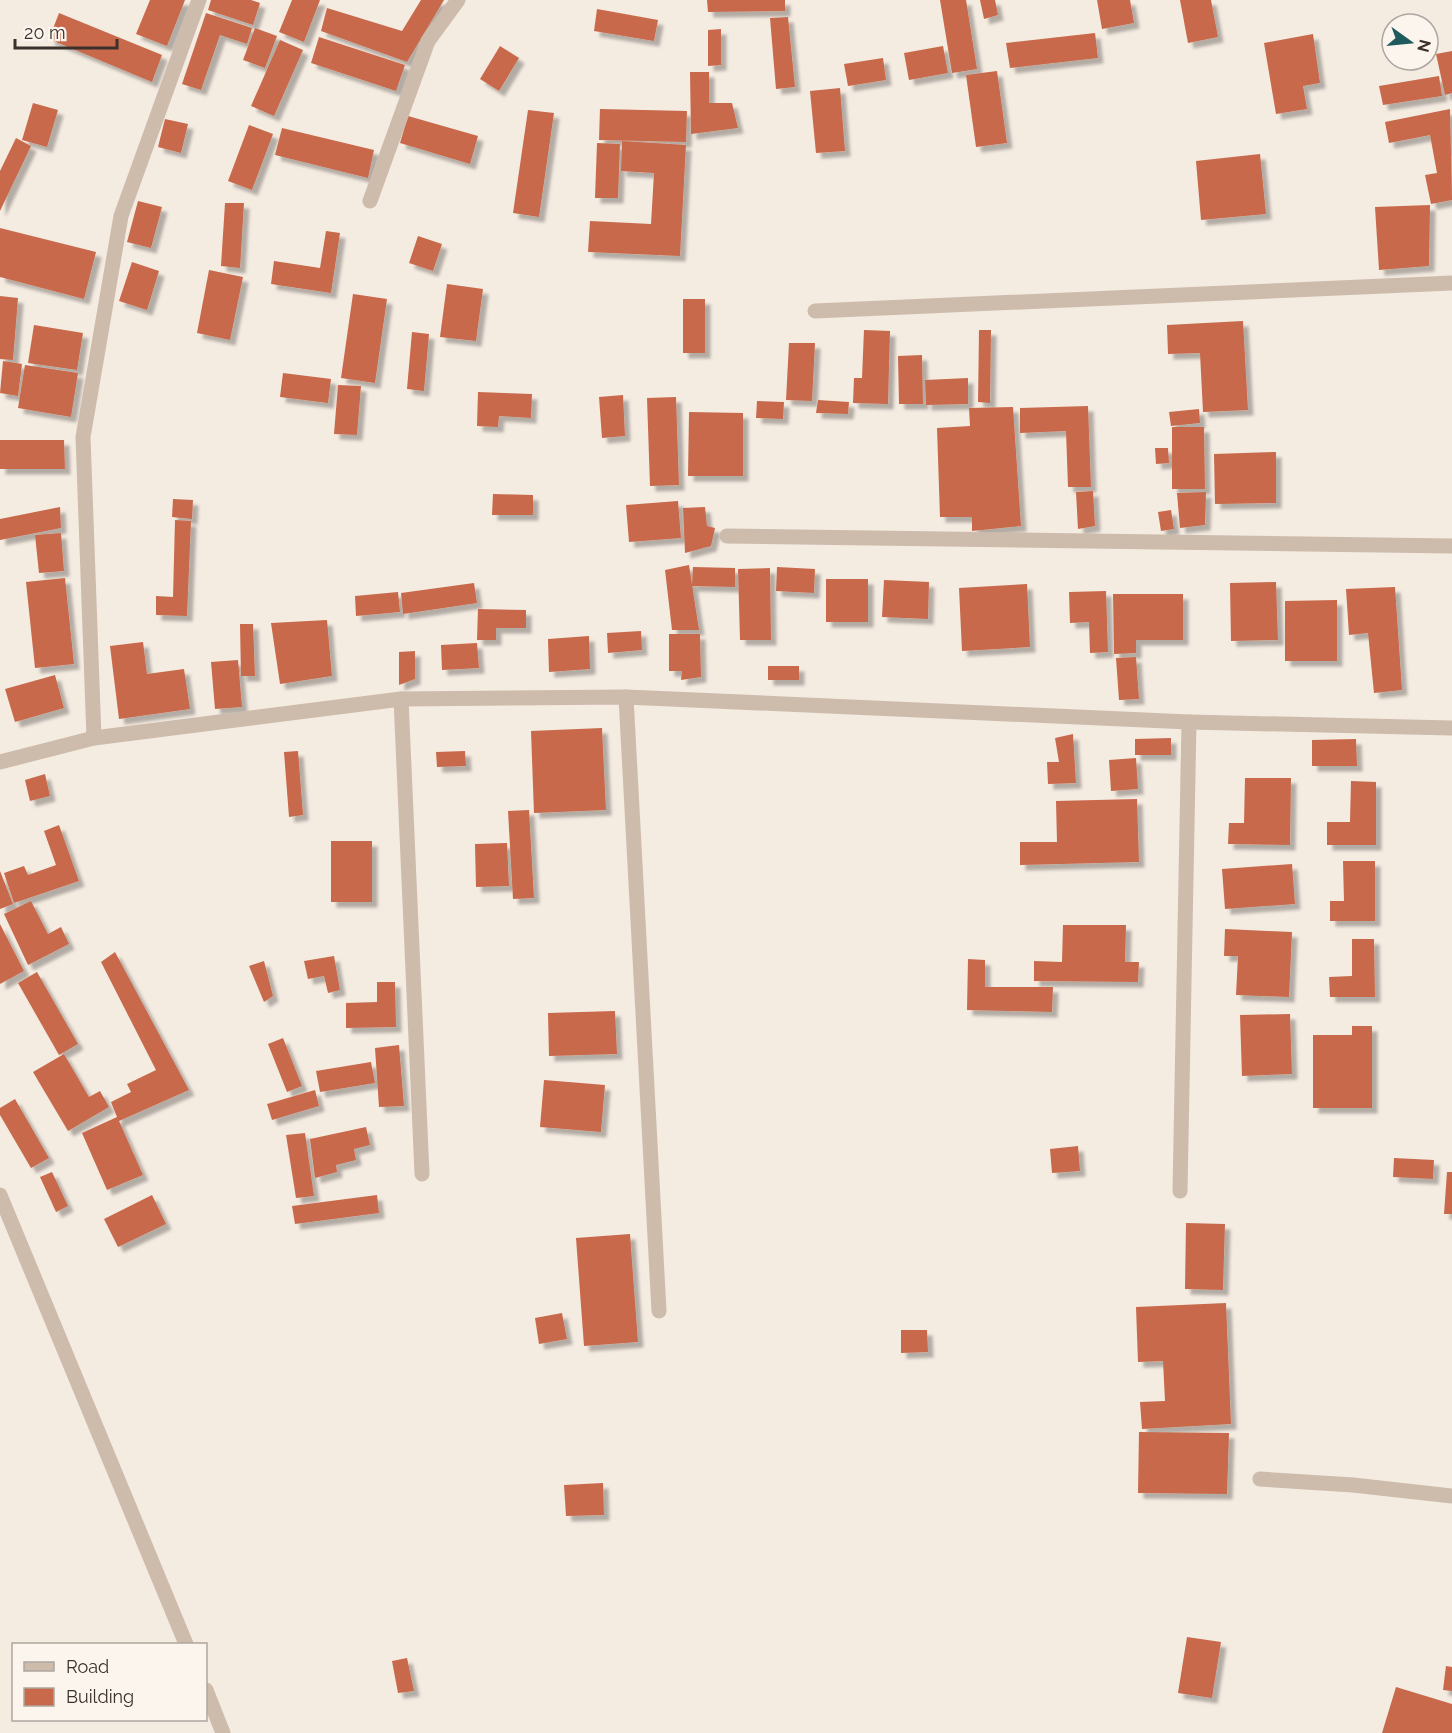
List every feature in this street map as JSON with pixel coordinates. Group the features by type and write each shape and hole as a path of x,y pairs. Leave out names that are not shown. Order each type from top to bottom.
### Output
{"street":[{"path":"94,738 83,436 121,216 199,0"},
{"path":"370,201 428,41 458,0"},
{"path":"815,311 1452,283"},
{"path":"727,536 1452,546"},
{"path":"0,762 94,738 401,699 626,697 1189,722 1452,728"},
{"path":"626,697 659,1311"},
{"path":"401,699 422,1174"},
{"path":"1180,1191 1189,722"},
{"path":"0,1195 186,1643"},
{"path":"1260,1479 1353,1485 1452,1496"},
{"path":"207,1693 223,1733"}],"building":[{"path":"150,0 185,0 167,46 136,34"},
{"path":"211,0 251,0 260,3 253,25 208,10"},
{"path":"292,0 320,0 304,42 279,32"},
{"path":"421,0 444,0 407,62 321,31 327,8 402,31"},
{"path":"707,0 785,0 785,11 708,12"},
{"path":"940,0 966,0 977,69 952,73"},
{"path":"980,0 995,0 998,15 984,19"},
{"path":"1097,0 1130,0 1134,23 1102,29"},
{"path":"1180,0 1211,0 1218,37 1188,43"},
{"path":"597,9 658,20 654,41 594,31"},
{"path":"59,13 162,55 152,82 49,39"},
{"path":"206,13 252,28 247,44 220,35 201,90 182,84"},
{"path":"788,17 795,87 776,89 770,18"},
{"path":"255,28 277,36 265,68 243,60"},
{"path":"721,29 721,65 708,66 708,30"},
{"path":"1095,33 1098,58 1010,68 1006,43"},
{"path":"1313,34 1320,83 1303,86 1307,109 1276,114 1264,43"},
{"path":"319,37 405,65 396,91 311,63"},
{"path":"280,40 303,50 274,116 251,106"},
{"path":"500,46 519,58 499,91 480,79"},
{"path":"943,46 948,73 909,80 904,53"},
{"path":"1452,51 1452,93 1445,95 1440,72 1440,53"},
{"path":"883,58 886,80 848,86 844,64"},
{"path":"997,71 1007,143 976,147 966,75"},
{"path":"690,72 709,72 709,103 732,103 738,128 691,134"},
{"path":"1439,76 1442,96 1383,105 1379,86"},
{"path":"840,88 845,151 816,153 810,91"},
{"path":"33,103 58,110 47,147 22,140"},
{"path":"600,109 687,111 686,142 599,140"},
{"path":"1450,109 1452,200 1431,204 1425,175 1437,173 1430,135 1389,143 1385,122"},
{"path":"528,110 554,113 539,217 513,213"},
{"path":"408,116 478,136 470,164 400,143"},
{"path":"165,119 188,124 181,153 158,147"},
{"path":"249,125 273,134 252,190 228,181"},
{"path":"282,128 374,150 368,178 275,155"},
{"path":"16,138 31,146 0,211 0,171"},
{"path":"622,141 686,145 680,256 588,252 590,221 651,224 654,173 621,171"},
{"path":"597,143 620,144 618,198 595,198"},
{"path":"1260,154 1266,214 1201,220 1196,161"},
{"path":"138,201 162,207 151,248 127,242"},
{"path":"225,203 244,203 240,268 221,266"},
{"path":"1430,205 1429,266 1379,270 1375,207"},
{"path":"0,228 96,252 84,299 0,277"},
{"path":"326,231 340,233 331,293 271,284 274,261 320,268"},
{"path":"418,236 442,244 433,271 409,263"},
{"path":"132,262 159,271 147,310 119,301"},
{"path":"209,270 243,277 230,340 197,333"},
{"path":"447,284 483,289 476,341 440,337"},
{"path":"353,294 387,299 375,383 341,378"},
{"path":"0,296 18,298 13,360 0,359"},
{"path":"683,299 705,299 705,353 683,353"},
{"path":"1243,321 1248,410 1203,412 1200,353 1168,354 1167,325"},
{"path":"34,325 83,333 77,370 28,363"},
{"path":"864,330 890,331 888,404 853,403 854,378 862,378"},
{"path":"979,330 991,330 990,403 978,402"},
{"path":"412,332 429,334 424,391 407,389"},
{"path":"789,343 815,343 812,401 786,400"},
{"path":"922,355 923,404 899,404 898,356"},
{"path":"3,361 22,364 18,396 0,393"},
{"path":"25,365 78,373 71,417 18,408"},
{"path":"283,373 331,379 328,403 280,397"},
{"path":"968,378 968,404 926,405 925,380"},
{"path":"338,385 361,386 357,435 334,434"},
{"path":"478,392 532,394 531,418 499,416 498,427 477,426"},
{"path":"623,395 625,436 602,438 599,397"},
{"path":"676,397 679,485 650,486 647,398"},
{"path":"818,400 849,402 848,414 816,413"},
{"path":"757,401 784,402 783,419 756,418"},
{"path":"1088,406 1091,487 1068,487 1066,431 1020,433 1020,408"},
{"path":"1013,407 1021,526 972,531 972,517 940,517 937,428 970,426 969,408"},
{"path":"1199,409 1200,423 1171,426 1169,412"},
{"path":"689,412 743,413 743,476 688,476"},
{"path":"1172,427 1204,427 1205,489 1172,489"},
{"path":"0,440 64,440 65,469 0,469"},
{"path":"1155,448 1168,448 1169,463 1156,464"},
{"path":"1276,452 1276,503 1215,504 1214,454"},
{"path":"1093,491 1095,526 1078,529 1076,492"},
{"path":"1206,492 1205,525 1180,528 1177,493"},
{"path":"493,494 533,495 533,515 492,515"},
{"path":"173,499 193,500 192,519 172,517"},
{"path":"678,501 681,538 629,542 626,505"},
{"path":"60,507 61,528 0,540 0,519"},
{"path":"705,507 707,526 715,528 711,546 685,553 683,508"},
{"path":"1171,510 1174,529 1161,531 1158,512"},
{"path":"175,520 191,521 187,616 156,615 156,596 173,597"},
{"path":"61,533 64,571 39,573 35,535"},
{"path":"689,565 699,630 672,630 665,570"},
{"path":"693,567 735,568 735,587 692,586"},
{"path":"777,567 815,569 814,593 776,591"},
{"path":"770,568 771,640 740,640 738,569"},
{"path":"65,578 74,664 35,668 26,582"},
{"path":"826,579 868,579 868,622 826,622"},
{"path":"884,580 929,582 928,619 882,617"},
{"path":"1276,582 1278,640 1231,641 1230,583"},
{"path":"474,583 477,603 403,614 401,593"},
{"path":"1027,584 1030,647 962,651 959,588"},
{"path":"1395,587 1402,690 1374,693 1368,633 1349,635 1346,589"},
{"path":"1106,591 1108,652 1090,653 1089,622 1070,623 1069,592"},
{"path":"398,592 400,612 356,616 355,596"},
{"path":"1113,594 1183,594 1183,640 1136,640 1136,653 1114,654"},
{"path":"1337,600 1337,661 1285,661 1285,601"},
{"path":"478,609 526,610 526,628 496,628 496,640 477,640"},
{"path":"327,620 332,676 280,684 271,623"},
{"path":"240,624 253,624 255,676 241,676"},
{"path":"641,631 642,650 608,653 607,633"},
{"path":"669,634 700,634 701,677 681,680 682,671 669,671"},
{"path":"589,636 590,669 549,672 548,639"},
{"path":"143,642 147,674 184,669 190,709 119,719 110,646"},
{"path":"477,643 479,668 442,670 441,645"},
{"path":"415,651 415,679 399,685 399,652"},
{"path":"1136,657 1139,699 1119,700 1116,658"},
{"path":"238,660 242,707 215,709 211,662"},
{"path":"768,666 799,666 799,680 768,680"},
{"path":"55,675 64,708 15,722 5,689"},
{"path":"602,728 606,810 534,813 531,731"},
{"path":"1073,734 1076,783 1048,784 1047,762 1059,762 1055,738"},
{"path":"1171,738 1171,755 1135,755 1135,739"},
{"path":"1356,739 1357,766 1312,766 1312,740"},
{"path":"298,751 303,815 289,817 284,752"},
{"path":"465,751 466,766 437,767 436,752"},
{"path":"1136,758 1138,789 1111,791 1109,760"},
{"path":"45,774 50,796 30,801 25,780"},
{"path":"1245,778 1291,778 1290,845 1228,844 1229,823 1244,823"},
{"path":"1351,781 1376,782 1376,845 1327,845 1327,822 1350,822"},
{"path":"1137,799 1139,862 1020,865 1020,842 1057,842 1056,801"},
{"path":"529,810 534,898 513,899 508,811"},
{"path":"59,825 79,881 14,903 4,873 24,866 28,875 56,865 44,831"},
{"path":"331,841 372,841 372,902 331,902"},
{"path":"507,843 509,886 476,887 475,844"},
{"path":"1343,861 1375,861 1375,921 1330,921 1330,901 1344,901"},
{"path":"1292,864 1295,904 1225,909 1222,869"},
{"path":"0,871 13,904 0,909"},
{"path":"31,901 48,934 61,927 69,944 28,965 4,914"},
{"path":"0,924 24,971 0,984"},
{"path":"1063,925 1126,925 1125,962 1139,962 1138,982 1034,981 1034,961 1062,962"},
{"path":"1225,929 1292,932 1289,997 1236,995 1238,956 1224,956"},
{"path":"1352,939 1374,939 1375,997 1330,997 1329,977 1352,976"},
{"path":"115,952 189,1090 119,1121 143,1175 107,1190 82,1133 117,1117 111,1102 131,1092 127,1084 156,1070 101,962"},
{"path":"334,956 340,990 328,993 324,976 308,979 304,961"},
{"path":"968,959 985,960 985,987 1053,987 1052,1012 967,1010"},
{"path":"264,961 273,996 264,1002 249,966"},
{"path":"37,972 78,1044 59,1055 18,983"},
{"path":"377,982 395,982 396,1027 346,1028 346,1003 377,1002"},
{"path":"615,1011 617,1054 549,1056 548,1013"},
{"path":"1290,1014 1292,1074 1242,1076 1240,1015"},
{"path":"1352,1026 1372,1026 1372,1108 1313,1108 1313,1035 1352,1035"},
{"path":"283,1038 302,1086 287,1092 268,1044"},
{"path":"399,1045 404,1106 379,1107 375,1048"},
{"path":"64,1054 89,1097 100,1091 109,1107 68,1131 33,1072"},
{"path":"371,1062 375,1083 320,1092 316,1071"},
{"path":"544,1080 605,1085 601,1132 540,1127"},
{"path":"315,1090 319,1106 272,1120 267,1104"},
{"path":"15,1099 49,1158 31,1168 0,1115 0,1108"},
{"path":"366,1127 370,1145 354,1149 356,1160 336,1165 337,1172 315,1178 310,1139"},
{"path":"305,1133 314,1196 296,1198 286,1135"},
{"path":"1078,1146 1080,1171 1052,1173 1050,1149"},
{"path":"1394,1158 1434,1160 1433,1179 1393,1177"},
{"path":"52,1172 68,1206 56,1212 40,1177"},
{"path":"1447,1172 1452,1172 1452,1214 1444,1214"},
{"path":"152,1195 166,1224 118,1247 104,1219"},
{"path":"377,1195 379,1213 295,1224 292,1206"},
{"path":"1186,1223 1225,1224 1223,1290 1185,1289"},
{"path":"630,1234 638,1342 584,1346 576,1238"},
{"path":"1226,1303 1231,1424 1142,1429 1140,1402 1165,1401 1163,1361 1138,1362 1136,1307"},
{"path":"562,1313 567,1339 539,1344 535,1318"},
{"path":"901,1330 927,1330 928,1352 901,1353"},
{"path":"1139,1432 1229,1433 1227,1494 1138,1493"},
{"path":"603,1483 604,1515 566,1516 564,1485"},
{"path":"1187,1637 1221,1642 1212,1698 1178,1693"},
{"path":"407,1658 414,1691 398,1693 392,1661"},
{"path":"1446,1666 1452,1667 1452,1691 1443,1690"},
{"path":"1396,1687 1452,1704 1452,1733 1382,1733"}]}
